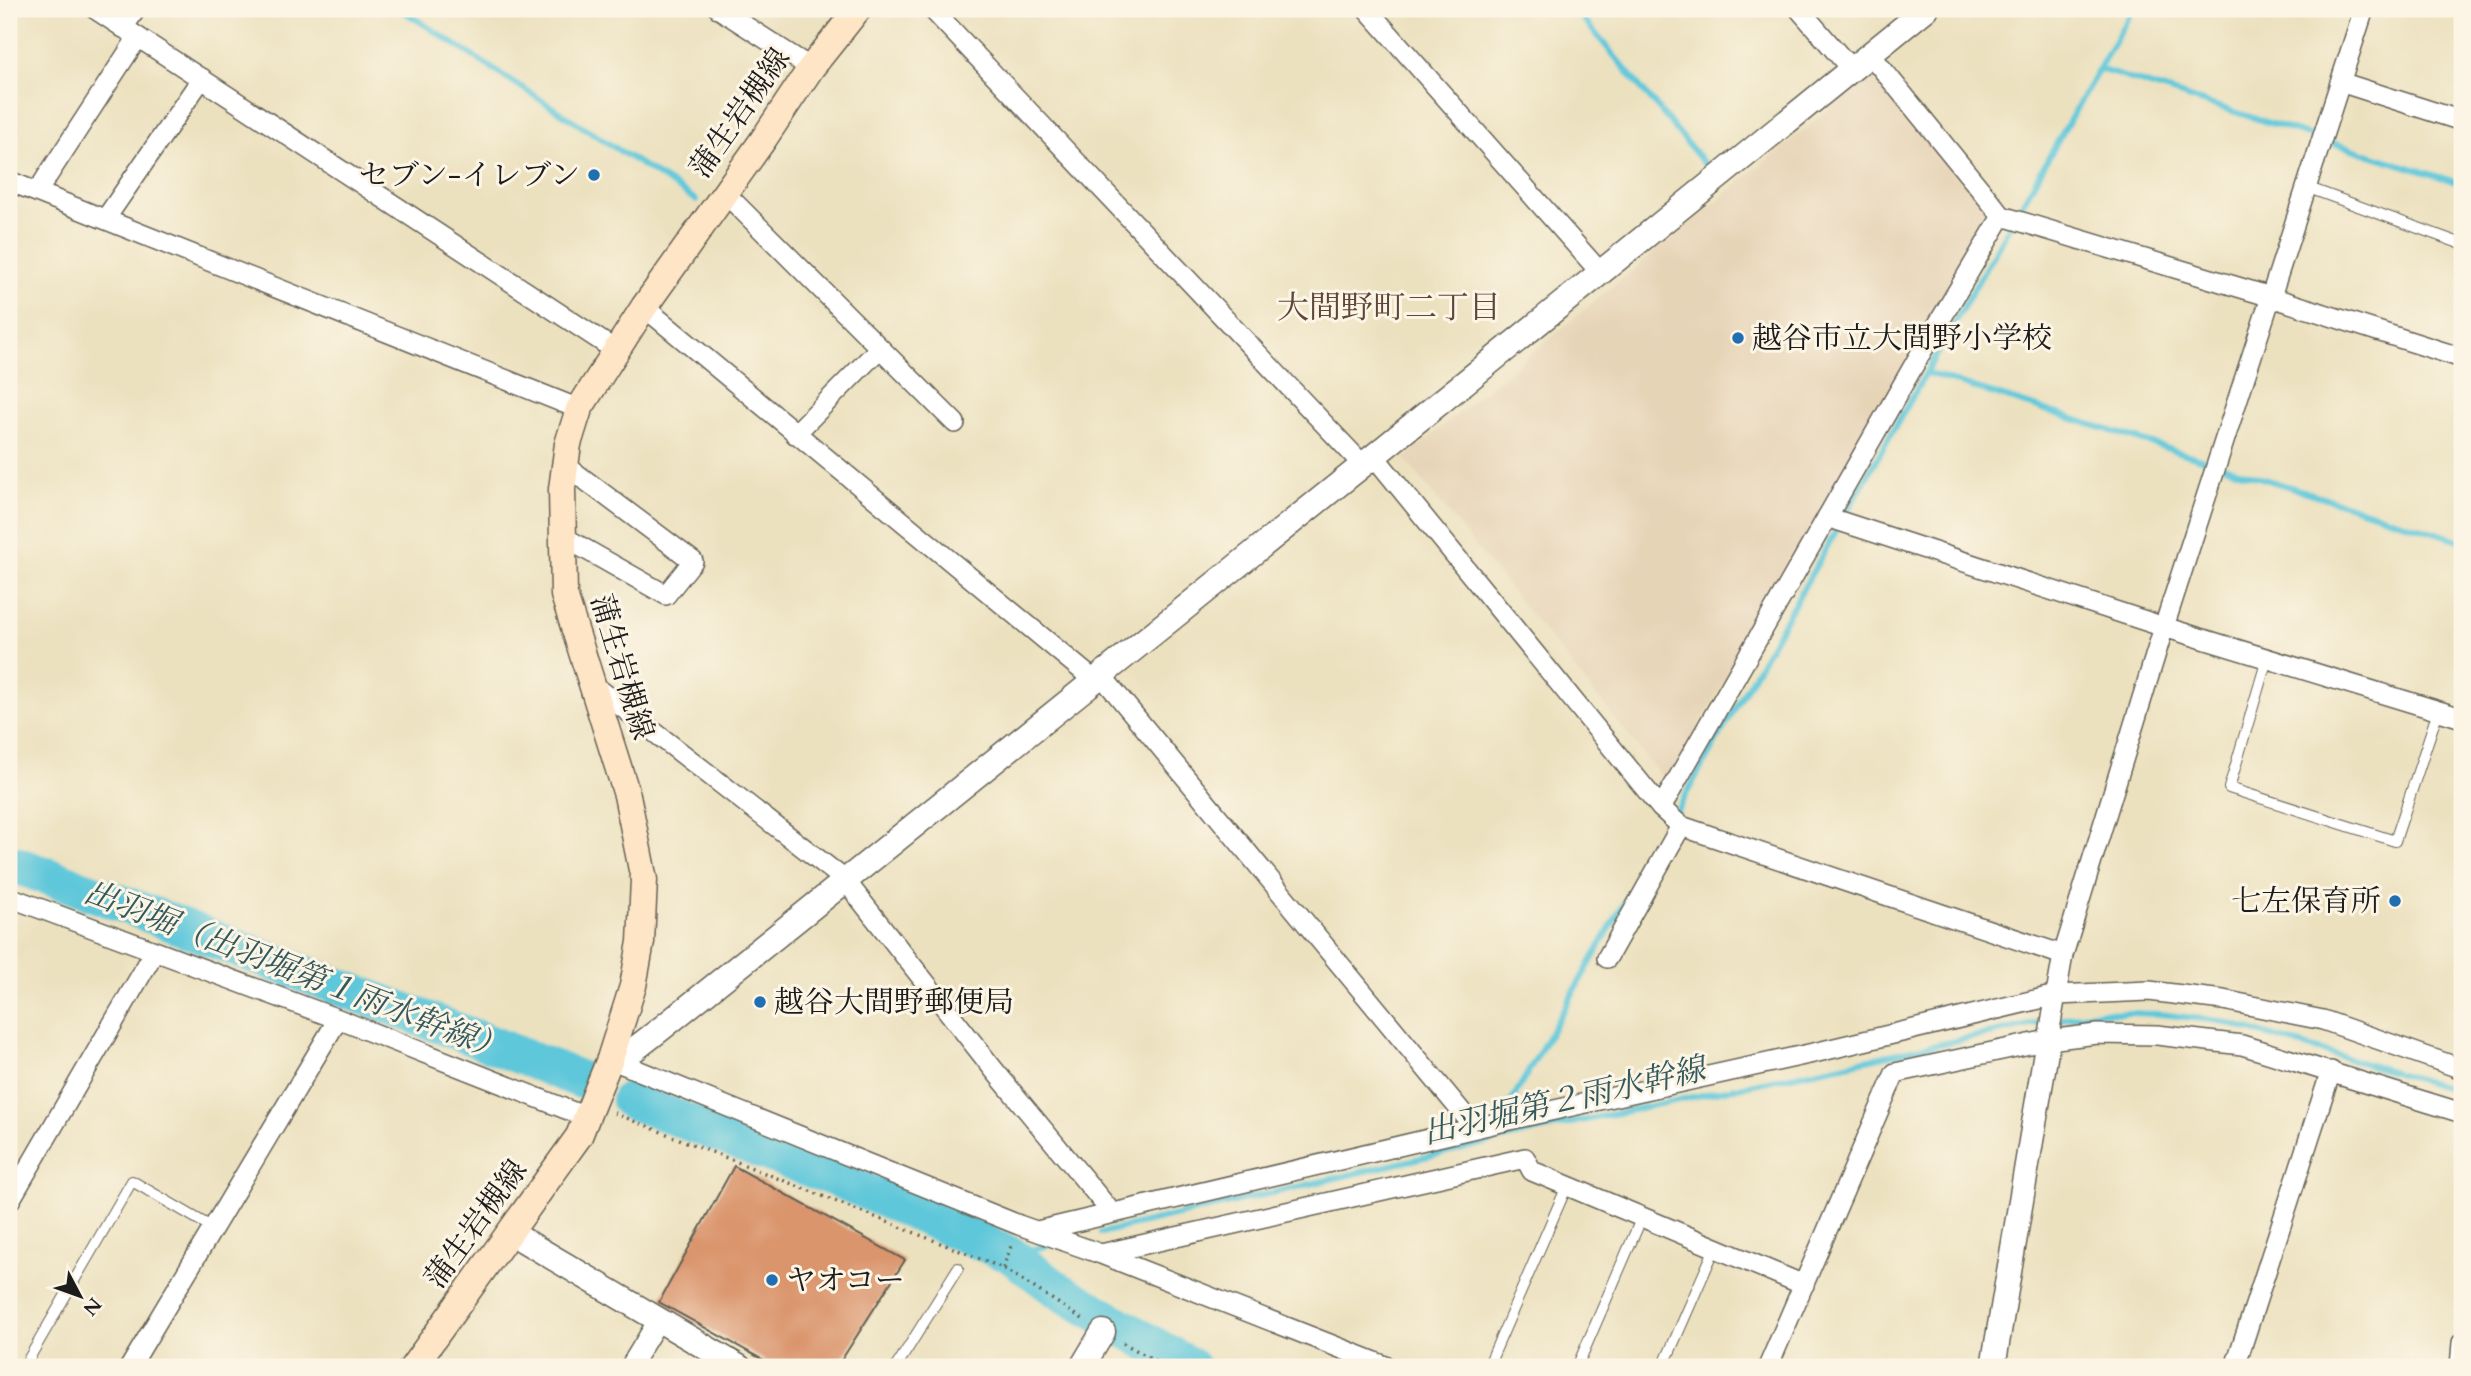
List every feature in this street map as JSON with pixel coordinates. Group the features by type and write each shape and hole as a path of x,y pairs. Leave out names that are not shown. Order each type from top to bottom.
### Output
{"main road":[{"name":"蒲生岩槻線","path":"413,1367 512,1233 579,1136 611,1057 635,975 641,942 644,880 627,795 564,595 562,489 568,444 579,409 644,307 811,68 858,9"}],"street":[{"path":"95,9 615,350"},
{"path":"37,192 131,32 136,9"},
{"path":"719,9 811,68"},
{"path":"932,9 1368,460 1661,808 1681,826 2063,955"},
{"path":"1367,9 1600,272"},
{"path":"1799,9 1860,62 2002,216 2462,358"},
{"path":"611,1057 631,1052 1926,9"},
{"path":"1993,1367 2063,955 2164,628 2364,9"},
{"path":"106,218 202,78"},
{"path":"2340,82 2462,121"},
{"path":"9,181 579,409"},
{"path":"725,193 955,423"},
{"path":"1661,808 2002,216"},
{"path":"644,307 1098,678 1475,1128"},
{"path":"795,433 880,348"},
{"path":"562,536 666,595 692,561 565,465"},
{"path":"1827,517 2164,628 2462,718"},
{"path":"591,683 845,880 994,1070 1112,1213"},
{"path":"1607,958 1681,826"},
{"path":"9,897 588,1111"},
{"path":"9,1202 155,951"},
{"path":"1028,1228 1112,1213 2056,995 2149,991 2223,1000 2323,1020 2462,1069"},
{"path":"130,1367 338,1019"},
{"path":"1768,1367 1895,1073 2048,1040 2097,1034 2157,1034 2242,1045 2462,1113"},
{"path":"611,1057 1028,1228 1388,1367"},
{"path":"2235,1367 2330,1071"},
{"path":"1101,1254 1525,1158 1532,1171 1804,1285"},
{"path":"512,1233 739,1367"},
{"path":"630,1367 659,1319"},
{"path":"1082,1367 1103,1332"},
{"path":"2460,1367 2462,1343"}],"lane":[{"path":"2306,187 2462,244"},
{"path":"2267,659 2229,788 2395,841 2438,711"},
{"path":"24,1367 132,1181 213,1228"},
{"path":"1488,1367 1567,1186"},
{"path":"1577,1367 1642,1217"},
{"path":"1663,1367 1715,1248"},
{"path":"896,1367 958,1268"}],"path":[{"path":"588,1111 1003,1268 1028,1228"}],"shaded area":[{"name":"越谷市立大間野小学校","path":"1874,72 1997,218 1666,782 1404,458"}],"building":[{"path":"734,1166 905,1260 837,1367 776,1367 659,1302"}],"waterway":[{"path":"400,9 696,200"},
{"path":"1575,9 1714,175"},
{"path":"1511,1137 1507,1109 2133,9"},
{"path":"2099,69 2462,184"},
{"path":"1927,373 2462,541"},
{"name":"出羽堀（出羽堀第１雨水幹線）","path":"9,863 110,899 581,1080"},
{"name":"出羽堀第２雨水幹線","path":"2062,1019 2099,1012 2160,1014 2220,1021 2462,1092"},
{"name":"出羽堀第２雨水幹線","path":"1101,1233 1557,1126 2039,1023"},
{"name":"出羽堀（出羽堀第１雨水幹線）","path":"630,1100 845,1182 1002,1251"},
{"name":"出羽堀第２雨水幹線","path":"1011,1255 1046,1246"},
{"name":"出羽堀（出羽堀第１雨水幹線）","path":"1011,1255 1058,1290 1191,1367"}],"place":[{"name":"セブン-イレブン","path":"594,175"},
{"name":"越谷市立大間野小学校","path":"1738,338"},
{"name":"七左保育所","path":"2395,901"},
{"name":"越谷大間野郵便局","path":"760,1002"},
{"name":"ヤオコー","path":"772,1280"}],"district":[{"name":"大間野町二丁目","path":"1389,308"}]}
